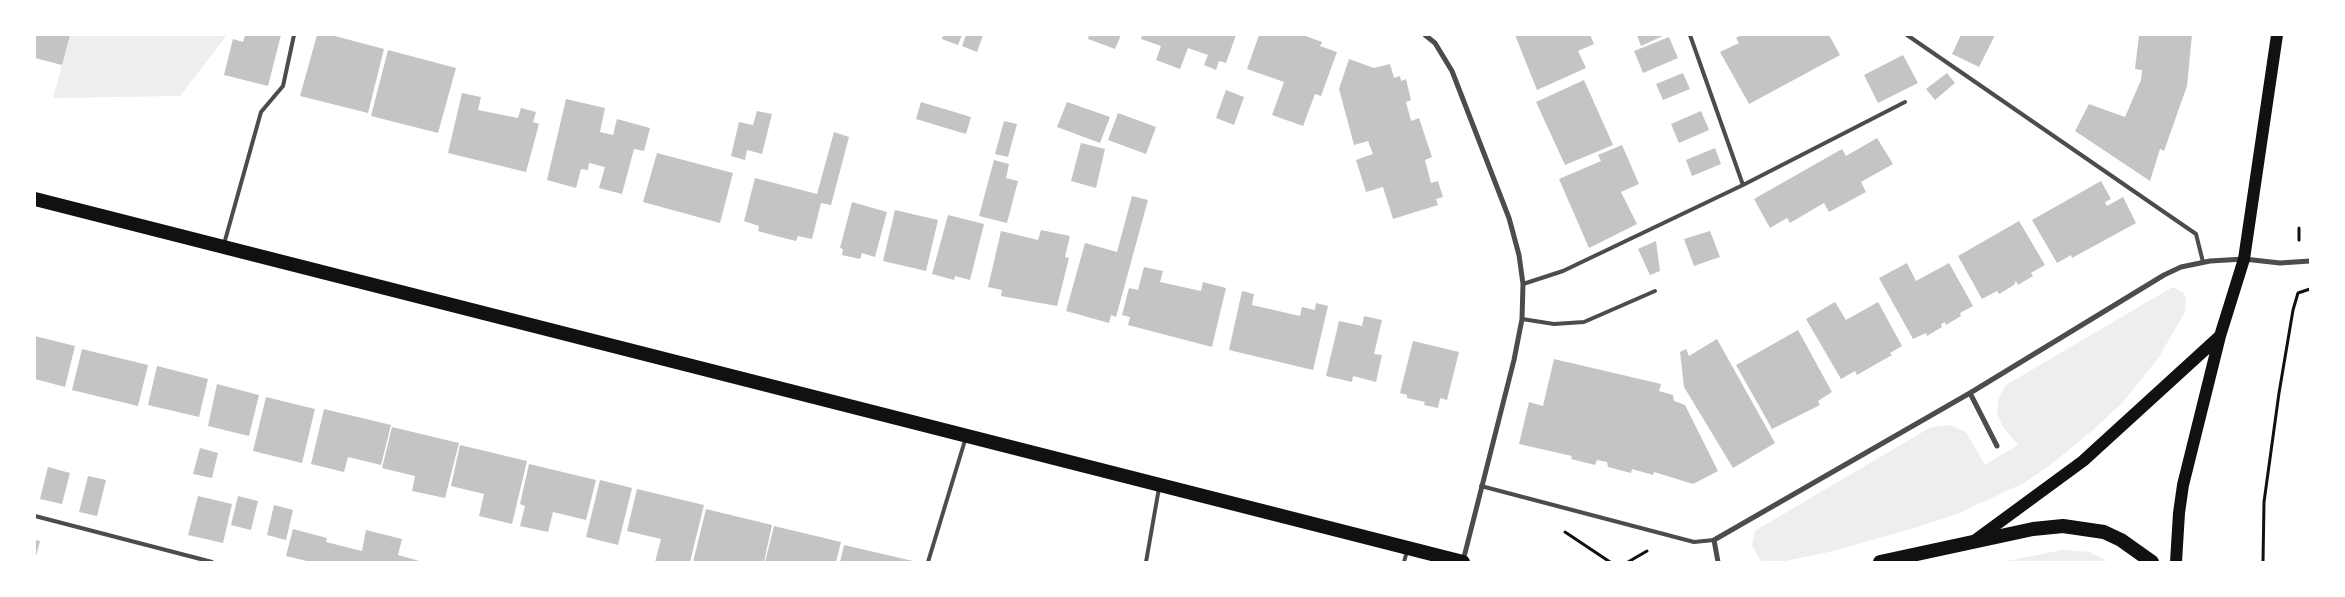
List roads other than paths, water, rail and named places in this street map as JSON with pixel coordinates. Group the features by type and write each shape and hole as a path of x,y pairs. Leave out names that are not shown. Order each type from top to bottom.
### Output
{"highway":[{"path":"35,198 1462,562"},
{"path":"1880,562 2033,529 2063,526 2104,532 2121,540 2152,562"}],"main road":[{"path":"2176,562 2178,513 2183,485 2220,336 2244,259 2277,35"},
{"path":"1974,541 2083,461 2220,336"}],"street":[{"path":"1425,35 1435,43 1452,71 1509,218 1519,255 1523,284 1522,318 1514,360 1462,562"},
{"path":"1718,562 1714,540 1970,393 2164,275 2203,262 2244,259 2280,263 2310,262"},
{"path":"1970,393 1997,446"}],"lane":[{"path":"223,247 261,112 283,86 294,35"},
{"path":"1690,35 1743,184"},
{"path":"1907,35 2196,234 2203,262"},
{"path":"1523,284 1562,270 1743,184 1904,102"},
{"path":"1522,318 1554,324 1584,322 1655,291"},
{"path":"928,562 967,435"},
{"path":"1146,562 1159,486"},
{"path":"1481,486 1694,542 1714,540"},
{"path":"35,516 212,562"},
{"path":"1404,562 1408,547"}]}
